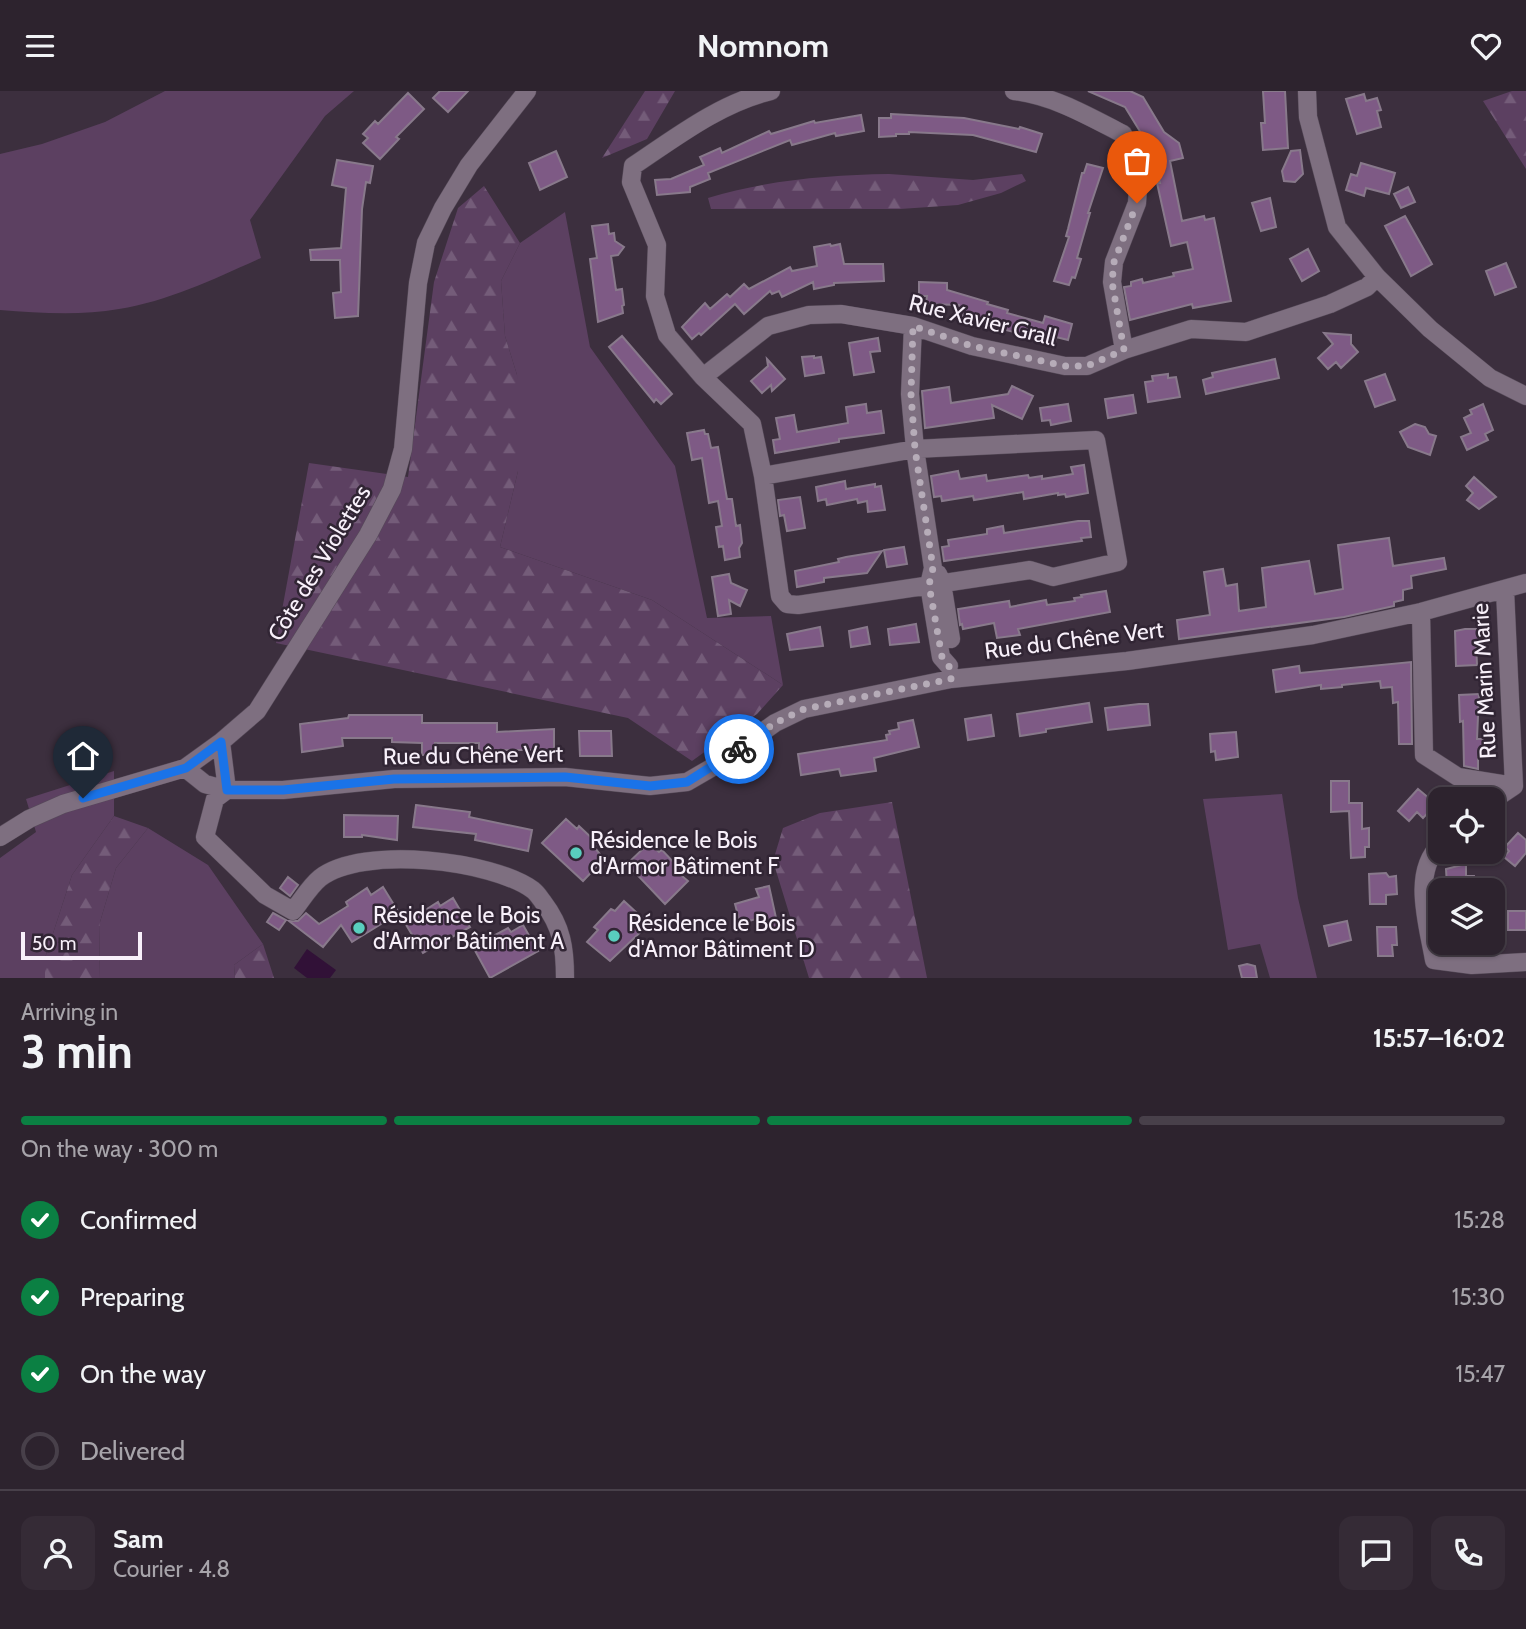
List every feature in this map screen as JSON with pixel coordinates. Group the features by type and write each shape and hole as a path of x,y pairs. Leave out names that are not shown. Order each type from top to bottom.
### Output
{"street":[{"name":"Côte des Violettes","path":"0,837 29,819 63,804 186,768 257,711 368,535 392,489 404,449 418,283 426,243 469,165 527,91"},
{"path":"762,476 915,449 1096,440 1118,562 1053,576 1030,570 935,579 798,605 788,604 780,596 752,424 703,377 667,335 655,296 657,245 631,182 633,166 685,131 730,106 771,91"},
{"path":"1014,91 1038,94 1077,110 1123,134 1139,173 1137,203 1114,262 1112,282 1124,350"},
{"path":"1307,91 1308,117 1337,227 1377,278 1430,329 1490,377 1526,396"},
{"name":"Rue Xavier Grall","path":"703,377 768,326 809,315 841,314 913,326 972,346 1065,366 1087,366 1124,350 1191,328 1246,332 1331,304 1367,287 1377,278"},
{"path":"913,326 911,394 915,449 935,579 953,659 950,672"},
{"name":"Rue du Chêne Vert","path":"186,768 205,784 227,790 283,790 394,779 565,777 650,786 687,782 718,764 775,723 804,709 950,672 1127,661 1313,635 1421,612 1526,583"},
{"name":"Rue Marin Marie","path":"1505,590 1514,786 1505,792"},
{"path":"1421,612 1424,755 1458,777 1514,786"},
{"path":"221,742 227,790 215,799 205,837 265,895 293,911 320,878 355,862 410,858 499,872 535,891 555,919 565,951 565,978"},
{"path":"1429,864 1423,887 1434,960 1472,965 1526,962"}],"green space":[{"path":"165,91 354,91 325,116 250,220 261,258 192,288 138,305 74,313 0,310 0,154 42,144 105,122"},
{"path":"645,91 675,91 647,139 602,158"},
{"path":"1512,91 1526,91 1526,169 1483,101"},
{"path":"889,174 973,180 1022,174 1026,181 1001,193 958,205 900,209 711,209 708,198 798,180"},
{"path":"484,186 520,243 501,281 505,336 517,375 524,413 518,471 500,547 652,600 783,685 757,714 692,761 628,718 276,643 309,463 408,477 434,282 458,208"},
{"path":"565,212 590,347 675,466 707,618 771,616 783,685 652,600 500,547 518,471 517,375 505,336 501,281 520,243"},
{"path":"114,771 114,816 72,875 45,958 45,978 0,978 0,858 36,832 26,799"},
{"path":"1282,794 1298,898 1317,978 1270,978 1260,944 1228,950 1203,799"},
{"path":"892,802 927,978 809,978 773,861 783,828 820,813"},
{"path":"114,816 148,828 116,868 100,922 99,978 45,978 45,958 72,875"},
{"path":"148,828 208,865 263,944 234,965 235,978 99,978 100,922 116,868"},
{"path":"263,944 274,978 235,978 234,965"}],"shaded area":[{"path":"307,949 336,970 330,978 307,978 294,968"}],"building":[{"path":"440,91 468,91 448,112 433,98"},
{"path":"1088,91 1130,91 1143,97 1164,132 1179,143 1183,158 1170,161 1182,221 1204,216 1205,220 1214,218 1231,301 1193,308 1192,304 1130,320 1124,287 1142,279 1143,283 1193,269 1187,242 1171,246 1149,135 1144,138 1125,107"},
{"path":"1263,91 1285,91 1288,148 1263,150"},
{"path":"408,93 424,109 396,137 399,139 380,159 363,143 368,138 363,134 375,121 378,124"},
{"path":"1364,94 1366,101 1377,98 1381,110 1377,111 1381,127 1357,134 1346,99"},
{"path":"891,114 964,118 1019,129 1020,127 1042,134 1036,152 973,135 909,132 879,137 879,118 891,118"},
{"path":"861,115 864,131 836,136 835,133 792,145 790,140 708,173 710,179 690,187 690,192 657,195 655,180 671,179 704,165 700,157 720,148 722,153 769,131 771,134 814,121 815,123"},
{"path":"1300,150 1303,174 1295,182 1284,181 1282,171 1291,151"},
{"path":"556,151 567,177 540,190 529,163"},
{"path":"337,160 373,166 370,183 366,182 362,209 358,316 335,318 333,293 341,292 340,260 311,260 310,250 341,248 346,188 332,185"},
{"path":"1361,163 1395,173 1389,194 1366,188 1364,196 1346,190 1351,174 1357,176"},
{"path":"1087,164 1103,168 1077,258 1081,259 1075,278 1072,277 1069,285 1054,281 1069,237 1066,236 1082,173"},
{"path":"1408,187 1415,202 1401,208 1394,194"},
{"path":"1270,198 1276,227 1261,231 1252,203"},
{"path":"1405,216 1432,264 1411,276 1385,226"},
{"path":"608,224 609,234 614,233 615,241 624,247 618,255 611,256 616,290 622,289 624,305 623,313 598,322 590,259 597,258 592,226"},
{"path":"840,244 844,264 883,264 884,281 834,283 814,289 813,282 782,297 779,291 772,294 770,291 744,314 735,304 701,335 699,333 692,339 682,327 705,303 710,309 727,294 730,297 744,284 749,289 790,267 792,271 817,266 814,247"},
{"path":"1308,249 1319,271 1302,281 1290,259"},
{"path":"1506,263 1516,287 1495,295 1486,271"},
{"path":"919,282 947,283 947,290 988,302 987,304 1008,310 1007,313 1043,323 1045,316 1072,324 1068,340 1056,337 1055,342 1002,329 963,316 964,312 958,310 959,305 926,304 927,296 919,296"},
{"path":"1324,333 1351,335 1351,344 1358,352 1341,368 1336,362 1328,369 1318,358 1333,344"},
{"path":"622,336 672,394 661,404 656,399 654,402 609,347"},
{"path":"878,338 880,351 870,352 874,372 854,375 849,343"},
{"path":"802,357 821,357 824,373 805,376"},
{"path":"767,359 785,379 772,391 771,385 762,393 751,381 768,366"},
{"path":"1275,359 1279,378 1206,394 1203,380 1213,377 1212,373"},
{"path":"1168,374 1168,378 1176,377 1180,397 1148,402 1145,382 1153,381 1152,376"},
{"path":"1385,374 1395,400 1375,407 1365,381"},
{"path":"1012,386 1033,396 1022,419 992,405 994,418 925,428 922,391 949,387 951,403 1008,394"},
{"path":"1133,395 1136,413 1108,418 1105,399"},
{"path":"866,404 867,413 881,411 884,433 839,439 839,442 775,453 773,440 780,439 776,418 794,415 797,432 848,423 846,407"},
{"path":"1068,404 1071,421 1051,425 1050,420 1042,421 1040,408"},
{"path":"1483,404 1493,430 1485,434 1488,440 1467,450 1461,437 1471,433 1464,418 1472,414 1470,410"},
{"path":"1415,424 1425,427 1429,434 1436,436 1430,455 1408,447 1400,432"},
{"path":"704,430 705,434 708,434 711,448 718,447 727,499 732,499 736,526 740,525 740,557 725,560 723,546 719,547 716,527 722,526 718,501 709,503 702,458 692,460 687,433"},
{"path":"1084,465 1088,493 1066,497 1065,494 1058,493 1024,499 1023,492 974,500 973,496 942,501 941,496 934,497 931,476 958,471 960,479 986,475 987,481 1028,475 1029,478 1042,476 1042,479 1073,474 1071,467"},
{"path":"1474,477 1496,497 1479,509 1467,500 1473,493 1466,486"},
{"path":"845,481 846,489 875,484 875,487 881,486 885,510 868,512 867,501 858,503 857,499 827,505 826,499 818,501 816,487"},
{"path":"800,497 805,528 787,531 784,515 780,516 778,500"},
{"path":"1089,521 1091,537 1081,538 1082,541 944,561 942,547 949,546 948,540 987,534 987,529 1003,526 1004,533"},
{"path":"1389,538 1393,566 1444,558 1446,569 1411,576 1412,588 1403,590 1403,600 1394,602 1394,606 1344,617 1179,639 1177,620 1210,615 1204,572 1223,569 1226,586 1237,584 1239,611 1266,607 1262,568 1309,561 1315,594 1343,589 1338,545"},
{"path":"904,547 907,564 887,567 884,550"},
{"path":"882,551 867,573 824,578 824,582 797,587 795,571 839,562 838,559 846,557"},
{"path":"729,574 731,583 747,590 740,606 729,600 731,614 718,616 712,577"},
{"path":"1106,591 1110,612 1018,629 1020,635 997,638 994,623 963,629 962,624 960,625 958,609 1009,601 1010,607 1046,600 1047,605 1075,601 1074,598 1082,597 1081,595"},
{"path":"916,624 919,642 890,645 888,629"},
{"path":"820,627 823,646 790,650 787,634"},
{"path":"867,627 870,644 851,647 849,631"},
{"path":"1480,629 1480,642 1476,642 1477,665 1456,666 1455,631"},
{"path":"1411,662 1412,744 1399,744 1398,702 1393,703 1392,687 1381,688 1380,681 1321,689 1321,685 1276,692 1273,670 1299,666 1300,673"},
{"path":"1479,694 1477,739 1483,739 1483,757 1478,757 1478,769 1464,766 1463,721 1460,722 1459,695"},
{"path":"1089,703 1092,722 1020,736 1017,714"},
{"path":"1148,704 1150,725 1108,730 1105,708"},
{"path":"349,715 422,715 422,723 497,723 497,732 554,729 554,750 492,751 492,755 479,755 479,743 435,743 435,754 422,755 422,743 392,742 392,738 342,738 343,746 302,752 300,724 348,718"},
{"path":"991,715 994,736 968,740 965,719"},
{"path":"913,720 919,747 874,758 876,771 841,776 839,769 801,775 798,754 887,740 889,731 899,729 898,723"},
{"path":"579,731 611,731 612,756 580,756"},
{"path":"1236,732 1238,757 1216,760 1215,751 1211,752 1210,734"},
{"path":"1331,781 1349,781 1349,803 1362,803 1362,829 1369,828 1369,847 1365,847 1365,857 1351,858 1349,811 1331,812"},
{"path":"1418,789 1428,797 1428,813 1423,818 1417,812 1409,821 1398,811"},
{"path":"416,805 470,812 469,817 532,830 528,851 475,840 476,834 413,827"},
{"path":"344,815 398,816 397,840 362,835 344,837"},
{"name":"Résidence le Bois d'Armor Bâtiment F","path":"566,819 577,829 579,826 598,844 594,847 604,859 583,881 542,843"},
{"path":"1518,833 1526,840 1526,853 1515,866 1505,858 1509,851 1505,847"},
{"path":"649,843 659,852 662,850 679,868 676,871 688,881 665,904 627,864"},
{"path":"1466,864 1466,876 1474,878 1447,878 1446,869"},
{"path":"1386,873 1389,877 1396,876 1397,894 1386,895 1386,904 1370,904 1369,874"},
{"path":"288,877 298,885 290,896 280,888"},
{"path":"769,886 778,927 768,929 765,917 740,923 735,904 759,897 756,889"},
{"name":"Résidence le Bois d'Armor Bâtiment A","path":"383,887 399,913 352,942 341,925 323,947 289,921 298,921 306,913 319,924 348,906 346,902 367,888 371,895"},
{"path":"453,898 470,927 423,953 405,923 438,902 440,906"},
{"name":"Résidence le Bois d'Amor Bâtiment D","path":"624,901 649,924 610,961 587,942 598,930 594,927 611,909 615,911"},
{"path":"1508,911 1526,911 1526,930 1508,930"},
{"path":"273,913 286,920 279,930 267,922"},
{"path":"1347,921 1351,940 1329,946 1324,926"},
{"path":"523,925 538,951 490,978 473,947 508,928 511,932"},
{"path":"1377,927 1396,927 1397,945 1392,945 1393,956 1378,956"},
{"path":"1239,966 1255,966 1257,978 1242,978"}],"way so far":[{"path":"739,749 775,723 804,709 951,679 949,666 942,657 929,585 933,568 915,449 911,394 913,326 972,346 1065,366 1087,366 1124,350 1112,282 1114,262 1137,203"}],"place":[{"name":"Résidence le Bois d'Armor Bâtiment F","path":"576,853"},
{"name":"Résidence le Bois d'Armor Bâtiment A","path":"359,928"},
{"name":"Résidence le Bois d'Amor Bâtiment D","path":"614,936"}],"route":[{"path":"83,798 186,768 221,742 227,790 283,790 394,779 565,777 650,786 687,782 739,749"}]}
